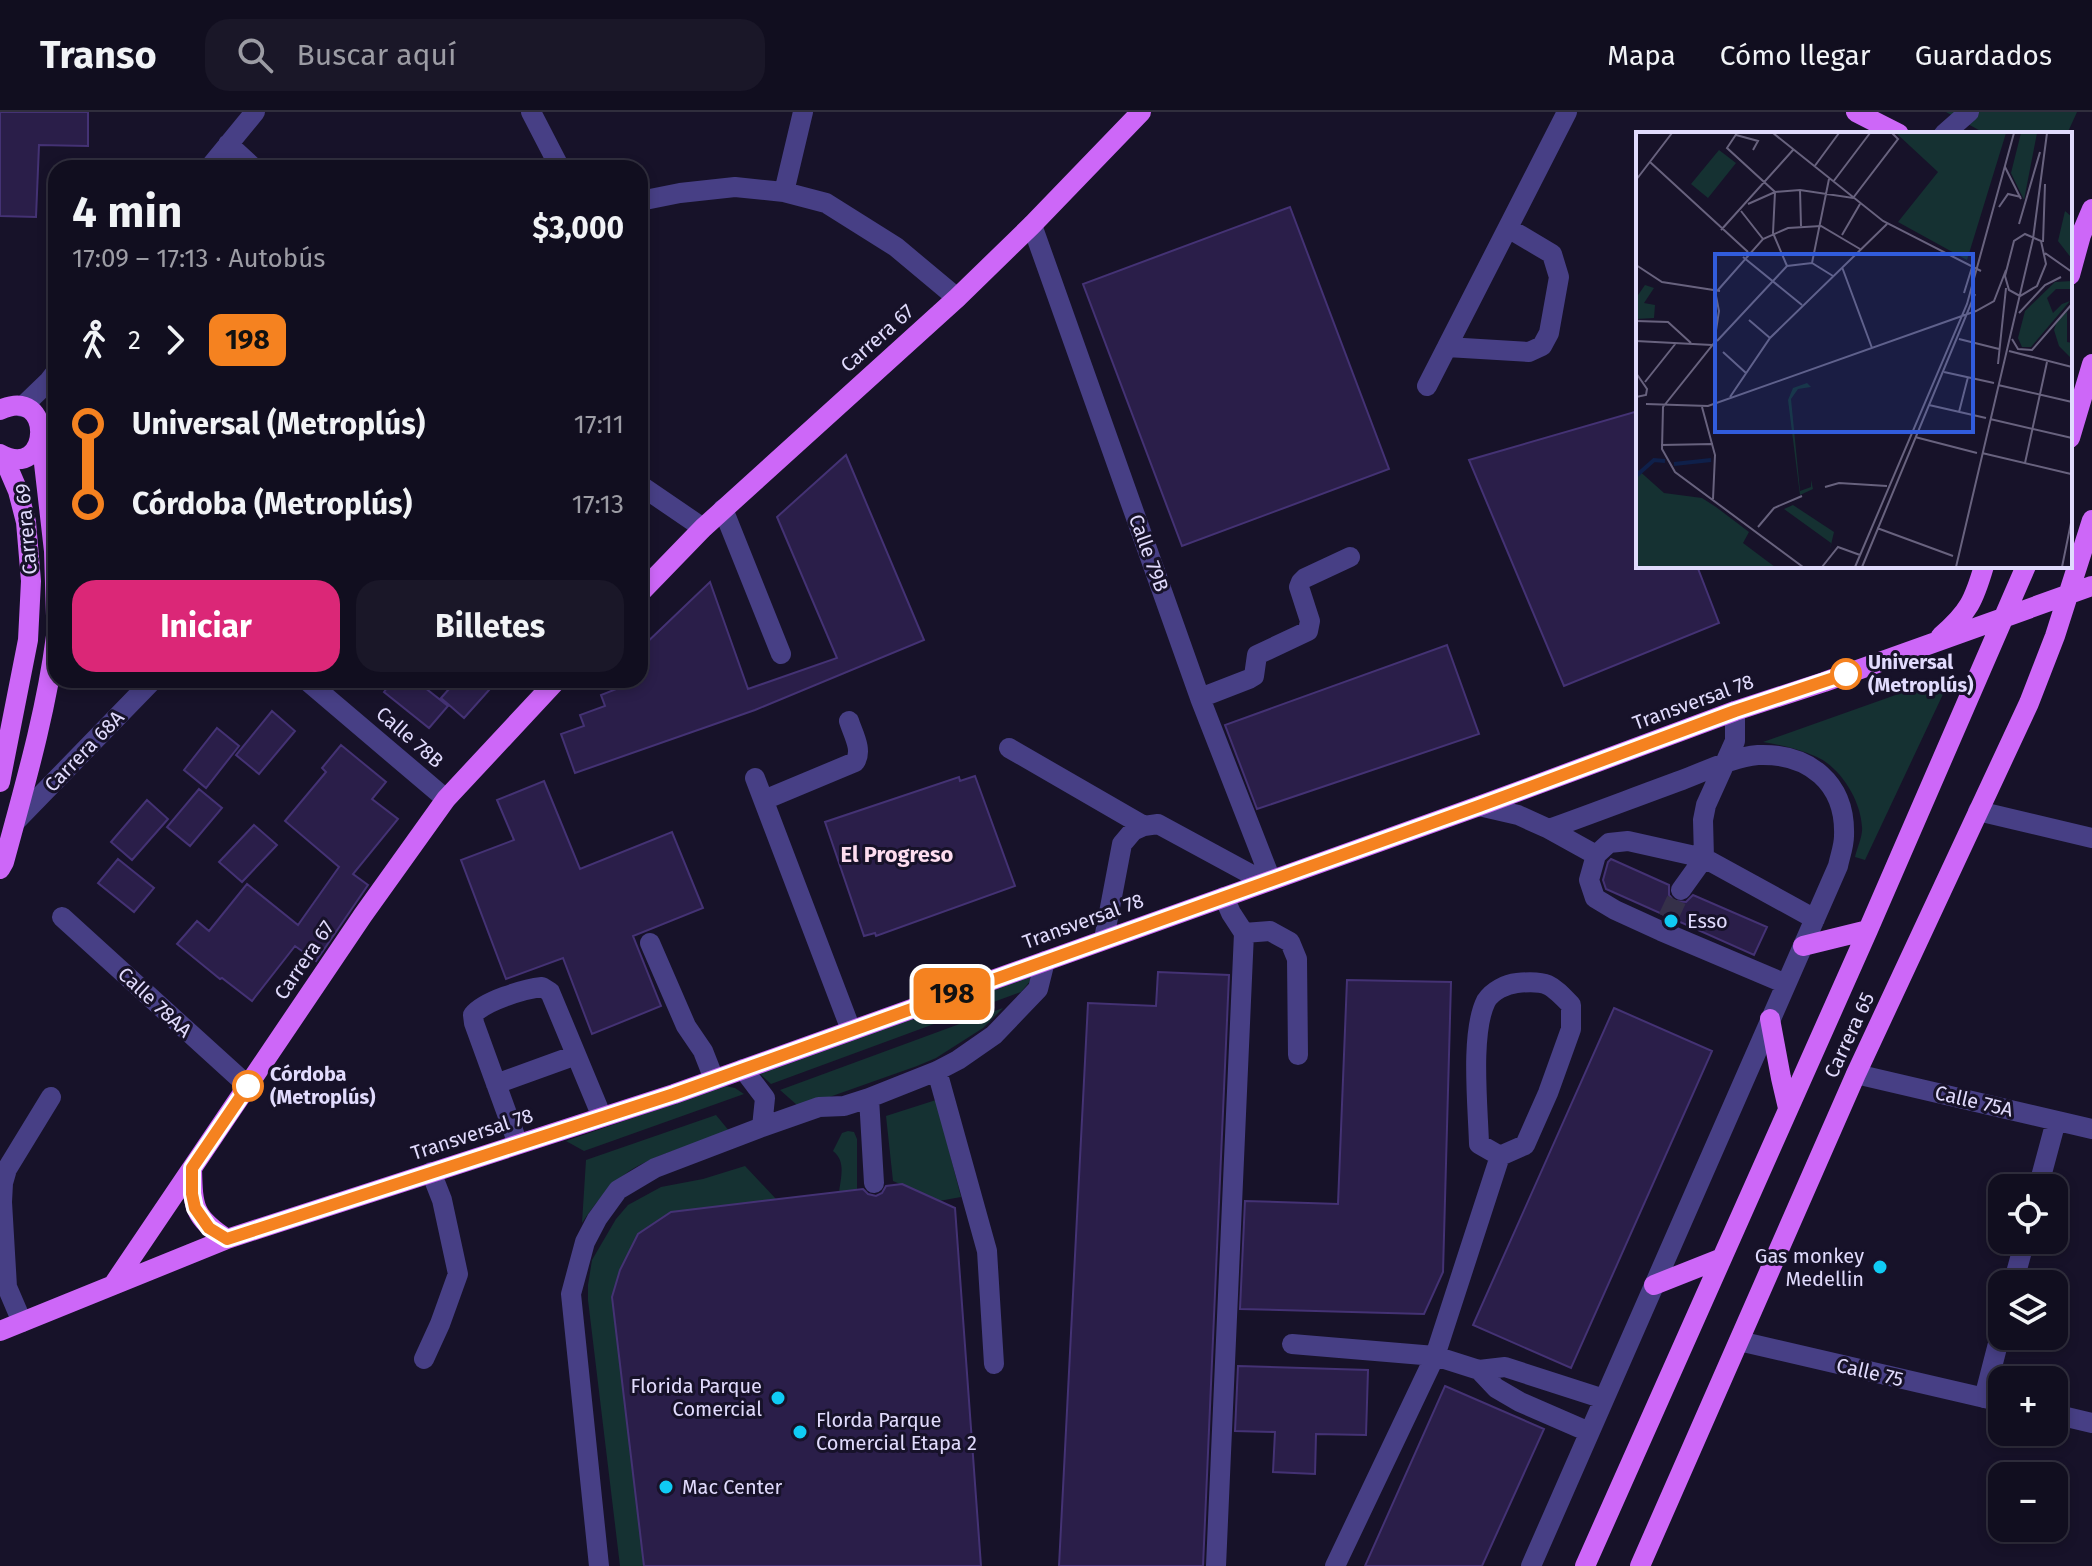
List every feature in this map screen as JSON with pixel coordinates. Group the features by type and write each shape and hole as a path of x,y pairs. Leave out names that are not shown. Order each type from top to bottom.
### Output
{"main road":[{"name":"Carrera 67","path":"648,585 723,509 957,298 1141,112"},
{"path":"1856,112 1895,132"},
{"path":"2072,268 2092,209"},
{"path":"2072,431 2092,364"},
{"path":"1,455 11,458 27,456 38,445 20,413"},
{"name":"Carrera 69","path":"20,413 48,527"},
{"name":"Carrera 69","path":"0,782 28,640 31,581 26,522 18,491 1,455"},
{"path":"0,482 26,522"},
{"name":"Carrera 65","path":"1640,1566 1856,1074 2029,703 2092,520"},
{"path":"1932,644 1967,611 1975,597 1983,568"},
{"name":"Carrera 65","path":"1585,1566 2025,568"},
{"name":"Transversal 78","path":"0,1331 227,1239 743,1069 1479,806 1735,711 2092,586"},
{"path":"1,864 15,822 48,684"},
{"name":"Carrera 67","path":"113,1285 363,915 446,799 550,688"},
{"path":"1803,946 1868,930"},
{"path":"1770,1019 1788,1108"},
{"path":"192,1168 195,1208 209,1228 227,1239"},
{"path":"1654,1285 1722,1258"}],"street":[{"path":"215,160 255,112"},
{"path":"531,112 556,160"},
{"path":"784,192 803,112"},
{"path":"1427,386 1567,112"},
{"path":"1946,132 1969,112"},
{"path":"228,144 245,160"},
{"path":"648,199 735,187 784,192 826,203 896,247 957,298"},
{"name":"Calle 79B","path":"1032,225 1268,881"},
{"path":"1447,347 1529,352 1542,346 1549,333 1559,277 1552,254 1508,228"},
{"name":"Carrera 69","path":"20,413 48,382"},
{"path":"648,490 703,528"},
{"path":"723,509 781,654"},
{"path":"1200,698 1254,676 1257,655 1308,631 1310,621 1299,587 1301,582 1350,557"},
{"name":"Carrera 68A","path":"15,822 145,688"},
{"name":"Calle 78B","path":"315,688 446,799"},
{"path":"1681,890 1704,858 1703,820 1706,805 1735,741 1735,711"},
{"path":"764,800 855,762 859,751 849,721"},
{"path":"1009,748 1144,826"},
{"path":"1531,1566 1838,866 1845,839 1843,815 1835,789 1819,773 1797,760 1756,755 1723,764 1549,829"},
{"path":"755,778 851,1030"},
{"path":"1479,806 1518,815 1596,855"},
{"path":"1978,811 2092,838"},
{"path":"1104,939 1122,844 1133,831 1144,826 1158,824 1268,881"},
{"path":"1786,984 1664,925 1615,910 1595,898 1589,880 1596,855 1609,843 1628,841 1704,858 1815,919"},
{"path":"1216,1566 1244,933 1224,897"},
{"name":"Calle 78AA","path":"62,917 248,1086"},
{"path":"1244,933 1270,931 1290,942 1297,959 1298,1055"},
{"path":"650,943 686,1026 703,1051 714,1079"},
{"path":"599,1566 571,1294 585,1242 618,1190 655,1168 762,1127 819,1107 844,1106 869,1098 958,1060 994,1035 1038,989 1045,961"},
{"path":"1335,1566 1435,1356 1500,1156 1525,1145 1548,1093 1571,1029 1571,1005 1552,985 1529,982 1506,984 1487,999 1477,1031 1479,1144 1500,1156"},
{"path":"518,1144 473,1015 479,1008 530,988 542,987 550,992 602,1117"},
{"path":"496,1084 576,1055"},
{"path":"743,1069 765,1098 795,1116"},
{"path":"937,1071 987,1251 994,1364"},
{"name":"Calle 75A","path":"1856,1074 2092,1129"},
{"path":"22,1322 7,1287 3,1183 7,1169 51,1097"},
{"path":"762,1127 765,1098"},
{"path":"869,1098 874,1183"},
{"path":"2042,1174 2056,1121"},
{"path":"424,1359 458,1274 442,1200 431,1172"},
{"name":"Calle 75","path":"1739,1341 1988,1399"},
{"path":"1292,1344 1435,1356 1479,1370 1505,1367 1604,1399"},
{"path":"1479,1370 1496,1388 1520,1402 1589,1432"},
{"path":"2068,1417 2092,1423"}],"green space":[{"path":"1946,112 2077,112 2068,132 1982,132"},
{"path":"1952,675 1865,860 1855,857 1862,834 1861,817 1854,796 1842,777 1817,757 1763,742"},
{"path":"1029,975 1032,979 1021,992 771,1084 759,1073"},
{"path":"1003,1008 983,1028 936,1058 917,1066 804,1106 797,1105 780,1090"},
{"path":"725,1086 744,1094 584,1151 566,1141"},
{"path":"936,1100 961,1197 939,1201 893,1181 886,1116"},
{"path":"716,1115 730,1132 675,1150 635,1168 606,1191 582,1223 586,1160"},
{"path":"854,1132 857,1139 857,1190 839,1192 841,1164 833,1151 842,1133"},
{"path":"745,1166 776,1199 671,1212 638,1234 612,1297 644,1566 620,1566 588,1300 592,1260 628,1205 661,1187 703,1179"}],"building":[{"path":"0,112 88,112 88,146 39,145 36,217 0,216"},
{"path":"1290,207 1389,469 1182,546 1083,284"},
{"path":"1636,412 1636,568 1698,568 1719,623 1564,686 1469,460"},
{"path":"846,455 924,640 755,710 575,773 561,734 584,726 580,715 605,706 601,695 619,688 648,688 648,641 710,582 748,689 837,658 777,517"},
{"path":"1447,645 1479,734 1257,809 1225,725"},
{"path":"387,688 425,688 448,706 429,728 384,692"},
{"path":"450,688 491,688 464,718 441,698"},
{"path":"272,711 295,731 259,774 236,755"},
{"path":"217,728 239,746 206,788 184,770"},
{"path":"341,745 386,782 372,799 398,819 353,874 368,885 316,961 295,946 252,1001 177,944 197,921 209,931 247,884 298,925 339,867 285,821 326,772 322,768"},
{"path":"975,776 1015,886 876,936 875,933 864,936 825,822 959,777 960,781"},
{"path":"544,781 580,869 672,832 703,908 633,936 661,1006 592,1034 563,958 506,979 461,860 514,840 497,800"},
{"path":"199,789 222,808 190,846 167,827"},
{"path":"147,800 168,819 132,860 111,842"},
{"path":"254,825 277,845 242,882 219,862"},
{"path":"118,859 154,888 134,912 98,883"},
{"path":"1611,859 1669,885 1669,895 1674,901 1686,902 1693,895 1767,927 1754,955 1606,889 1603,880"},
{"path":"1158,972 1229,975 1203,1566 1059,1566 1088,1003 1156,1006"},
{"path":"1347,980 1451,982 1443,1272 1424,1314 1240,1309 1245,1201 1338,1204"},
{"path":"1614,1008 1712,1051 1571,1368 1473,1325"},
{"name":"Florida Parque Comercial","path":"902,1184 955,1208 981,1566 644,1566 612,1297 620,1270 638,1234 671,1212 863,1189 876,1196 886,1186"},
{"path":"1238,1366 1368,1370 1366,1435 1316,1434 1315,1474 1273,1472 1275,1432 1235,1431"},
{"path":"1445,1386 1544,1429 1482,1566 1365,1566"}],"tunnel":[{"path":"1668,918 1681,890"}],"bus line":[{"name":"198","path":"248,1086 192,1168 195,1208 209,1228 227,1239 674,1094 1479,806 1735,711 1846,674"}],"place":[{"name":"Universal (Metroplús)","path":"1846,674"},
{"name":"Esso","path":"1671,921"},
{"name":"Córdoba (Metroplús)","path":"248,1086"},
{"name":"Gas monkey Medellin","path":"1880,1267"},
{"name":"Florida Parque Comercial","path":"778,1398"},
{"name":"Florda Parque Comercial Etapa 2","path":"800,1432"},
{"name":"Mac Center","path":"666,1487"}],"district":[{"name":"El Progreso","path":"897,854"}]}
